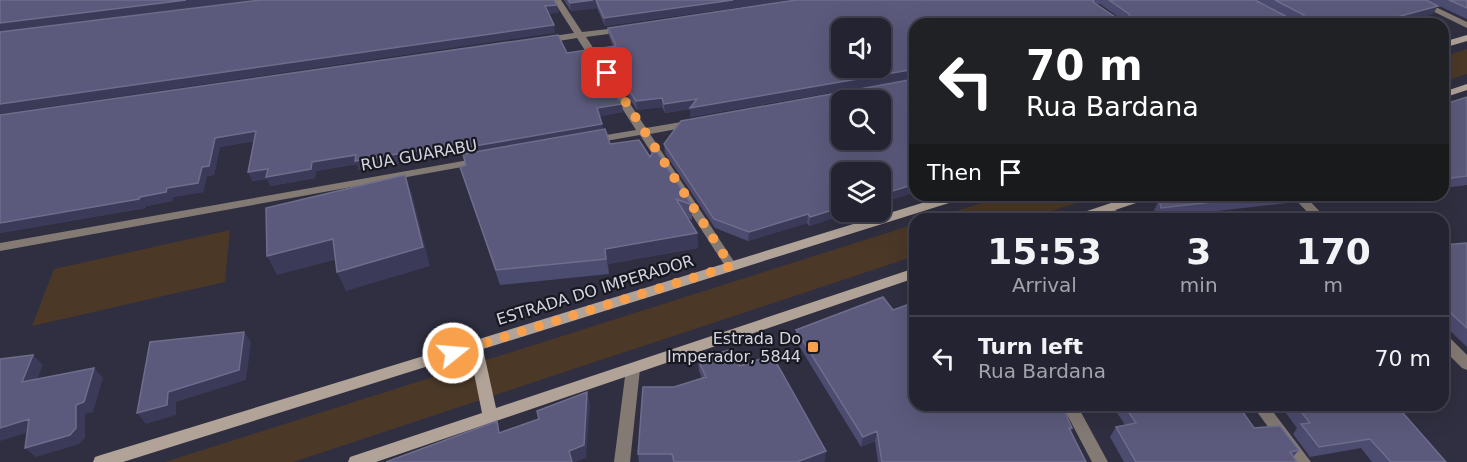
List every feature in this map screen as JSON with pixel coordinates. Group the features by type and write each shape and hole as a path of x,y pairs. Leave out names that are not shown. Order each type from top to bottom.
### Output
{"main road":[{"path":"1449,43 1467,38"},
{"path":"1449,93 1467,87"},
{"name":"ESTRADA DO IMPERADOR","path":"101,462 942,201"},
{"path":"1093,213 1128,201"},
{"path":"356,462 909,275"},
{"path":"475,346 490,417"}],"street":[{"path":"558,0 731,266"},
{"path":"1414,0 1467,26"},
{"path":"537,41 638,26"},
{"path":"577,143 704,121"},
{"name":"RUA GUARABU","path":"0,248 497,158"},
{"path":"1303,201 1315,213"},
{"path":"1108,208 1112,213"},
{"path":"1449,346 1467,364"},
{"path":"622,462 633,369"},
{"path":"1072,411 1100,462"},
{"path":"1264,411 1302,462"}],"shaded area":[{"path":"1467,49 1467,74 1449,80 1449,55"},
{"path":"988,201 1082,201 1046,213 950,213"},
{"path":"909,226 909,258 293,462 165,462"},
{"path":"230,230 225,282 32,326 54,269"}],"building":[{"path":"0,0 186,0 0,23"},
{"path":"260,0 554,0 557,5 545,6 554,25 0,104 0,32"},
{"path":"568,0 593,0 570,3"},
{"path":"596,0 733,0 604,18"},
{"path":"796,0 1094,0 1093,2 1117,18 909,18 909,70 891,73 891,18 831,18 831,78 863,78 690,108 697,99 664,104 662,98 636,101 601,48 616,46 608,28"},
{"path":"1109,0 1255,0 1289,18 1117,18 1130,17"},
{"path":"1275,0 1426,0 1438,6 1393,18 1301,18 1304,15"},
{"path":"1449,0 1467,0 1467,8"},
{"path":"558,35 567,53 587,50 622,104 597,108 602,124 463,148 462,143 355,161 356,155 312,162 311,169 266,177 268,169 248,172 256,131 215,138 209,166 202,167 198,183 167,188 166,192 139,199 0,223 0,115"},
{"path":"909,80 909,186 891,192 891,162 831,162 831,210 810,217 808,214 749,232 714,219 664,144 681,121 831,94 831,150 891,150 891,90 854,90"},
{"path":"1467,97 1467,176 1449,178 1449,103"},
{"path":"605,129 610,144 639,140 650,157 655,149 692,205 676,199 697,233 605,249 606,259 496,270 460,167 466,165 463,154"},
{"path":"405,175 423,247 337,272 333,239 267,256 266,208"},
{"path":"1159,201 1222,201 1161,208"},
{"path":"1467,243 1467,328 1449,312 1449,244"},
{"path":"883,297 893,310 909,304 909,411 1065,411 1072,428 1069,428 1086,462 882,462 877,431 863,437 796,330"},
{"path":"244,332 239,370 168,392 167,405 137,413 150,342"},
{"path":"732,349 740,366 772,355 826,451 797,462 674,462 672,454 638,454 643,387 674,387 706,377 698,360"},
{"path":"33,355 22,382 94,368 84,402 76,405 76,428 70,435 25,448 29,419 0,428 0,359"},
{"path":"587,392 584,445 569,451 572,462 386,462 497,421 499,433 539,419 537,411"},
{"path":"1128,411 1242,411 1254,428 1280,426 1299,450 1290,452 1297,462 1136,462 1116,427 1136,423"},
{"path":"1301,411 1401,411 1446,462 1391,462 1370,439 1319,447 1301,424 1310,423"}],"place":[{"name":"Estrada Do Imperador, 5844","path":"813,347"}],"route":[{"path":"453,353 731,266 607,73"}]}
